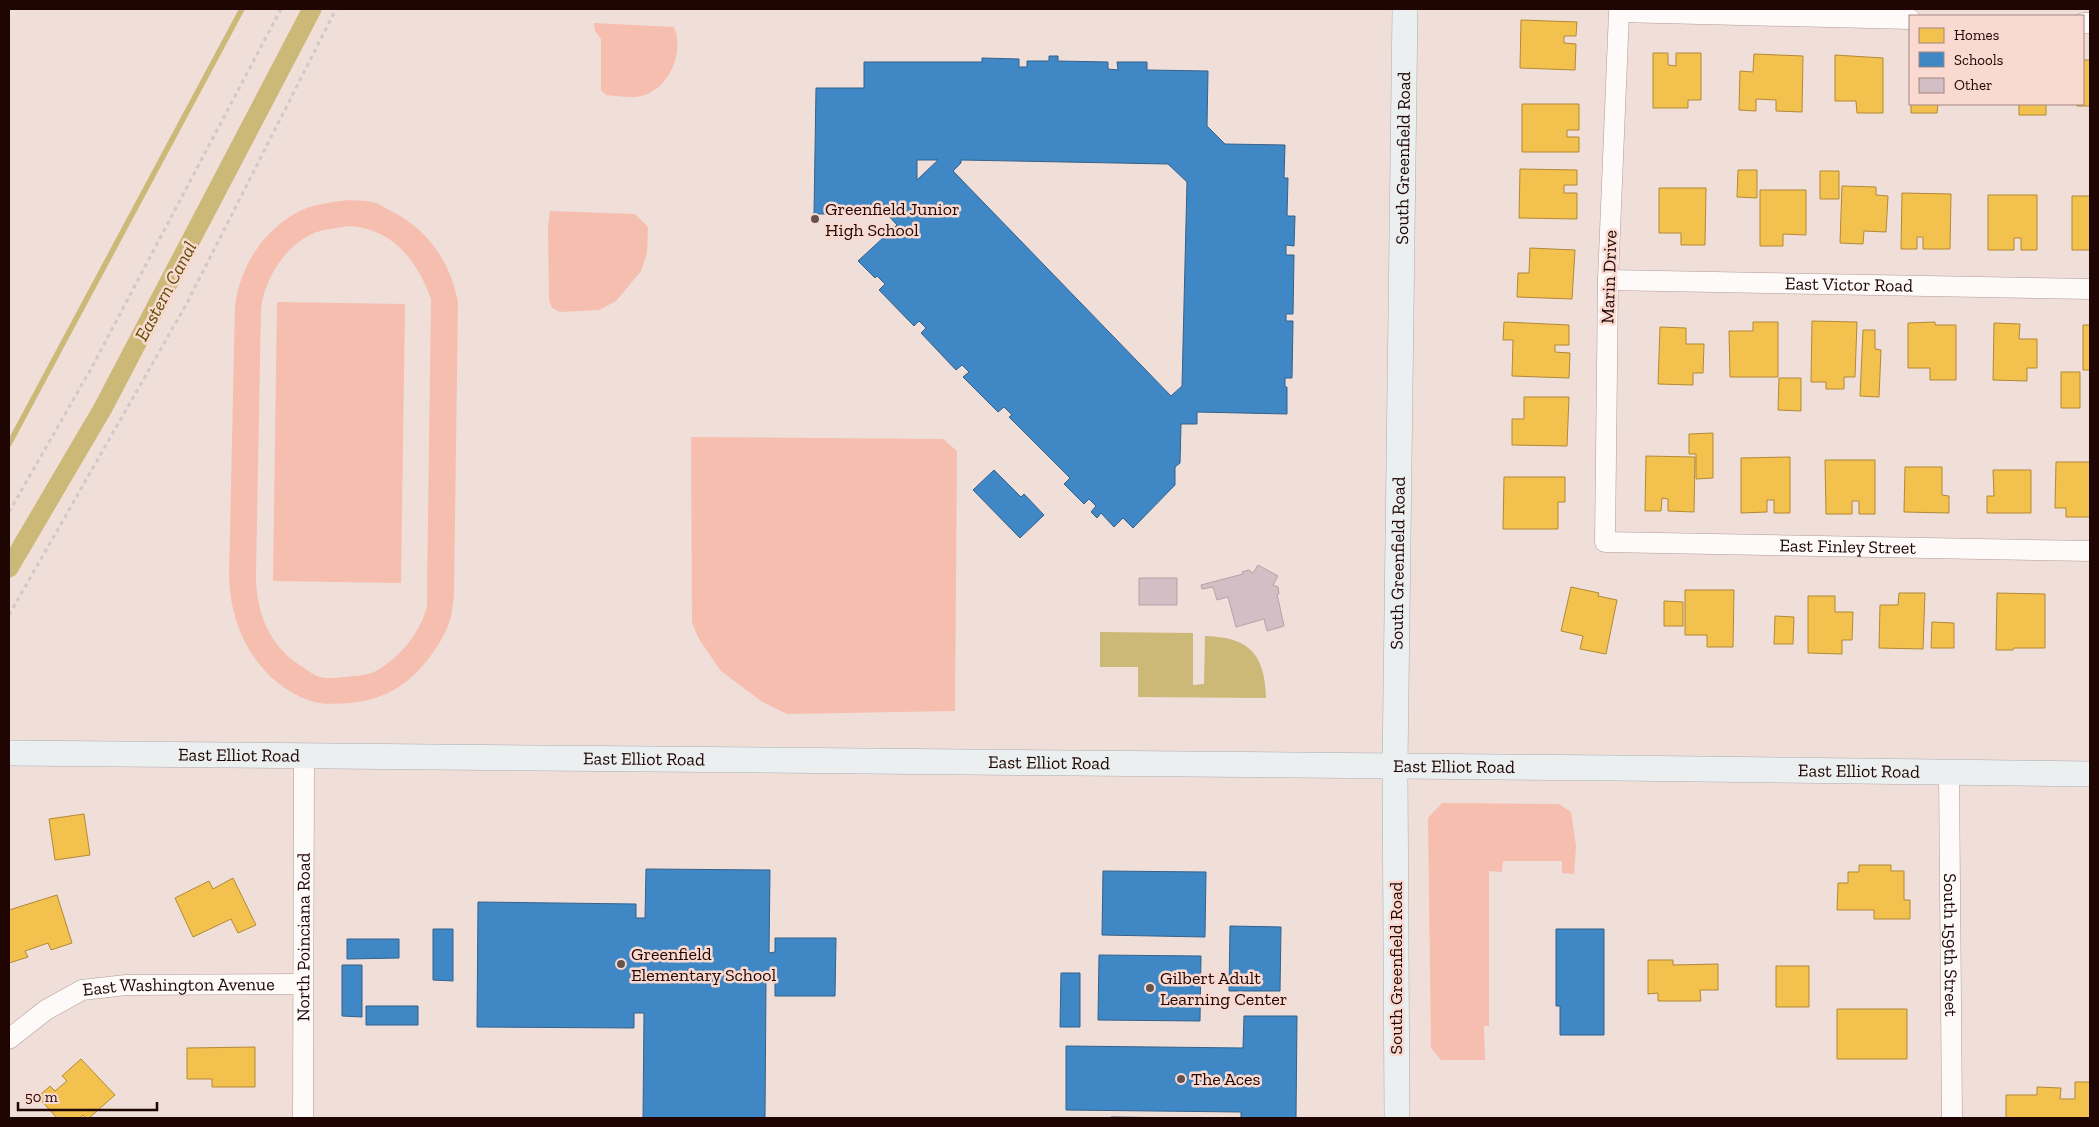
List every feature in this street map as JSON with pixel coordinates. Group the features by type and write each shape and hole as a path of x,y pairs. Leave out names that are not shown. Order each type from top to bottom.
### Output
{"main road":[{"name":"South Greenfield Road","path":"1397,1118 1395,767 1405,9"},
{"name":"East Elliot Road","path":"9,753 2090,774"}],"street":[{"name":"Marin Drive","path":"1604,542 1608,280 1619,12 1909,19"},
{"name":"East Victor Road","path":"1608,280 2090,289"},
{"name":"East Finley Street","path":"1604,542 2090,551"},
{"name":"North Poinciana Road","path":"304,756 304,1118"},
{"name":"South 159th Street","path":"1948,773 1952,1118"},
{"name":"East Washington Avenue","path":"9,1039 46,1010 82,990 126,985 304,984"}],"path":[{"path":"9,512 92,367 281,9"},
{"path":"9,615 187,303 336,9"}],"shaded area":[{"path":"594,23 674,27 677,36 676,56 673,66 662,84 645,95 636,97 606,95 601,90 601,39 595,31"},
{"path":"349,200 376,203 403,217 415,226 443,260 455,288 458,303 454,591 451,616 443,637 417,672 398,688 375,698 349,703 328,704 308,700 274,680 260,666 249,650 234,614 229,576 235,306 242,277 248,263 265,238 275,228 305,209","holes":["349,226 365,228 391,240 401,249 411,260 431,299 427,605 417,631 390,662 367,674 327,678 311,673 280,649 266,627 259,602 256,575 261,308 267,286 277,265 302,240 316,232 330,229"]},
{"path":"550,211 635,214 648,227 647,253 641,271 616,301 599,310 560,312 552,308 549,300 548,226"},
{"path":"277,302 405,304 401,583 273,581"},
{"path":"691,437 943,439 957,451 955,711 787,714 761,701 721,671 699,639 692,623"},
{"path":"1100,632 1193,633 1193,685 1204,684 1205,636 1233,640 1243,644 1258,659 1265,683 1266,698 1138,697 1138,667 1100,667"},
{"path":"1442,803 1559,804 1571,812 1576,846 1574,874 1562,873 1562,861 1503,861 1502,872 1489,871 1489,1026 1484,1026 1485,1060 1441,1060 1431,1048 1428,818"}],"building: Homes":[{"path":"1521,20 1577,22 1576,36 1564,36 1564,43 1576,44 1575,70 1520,68"},
{"path":"1653,53 1668,53 1668,65 1676,66 1676,53 1701,53 1701,100 1688,100 1688,108 1653,108"},
{"path":"1754,54 1803,56 1802,112 1776,111 1776,100 1756,99 1756,111 1739,110 1740,71 1753,72"},
{"path":"1835,55 1883,58 1883,113 1857,113 1856,101 1835,101"},
{"path":"2084,60 2090,60 2090,106 2077,106 2084,105"},
{"path":"1522,104 1579,104 1579,130 1567,130 1567,137 1579,137 1579,152 1522,152"},
{"path":"1911,105 1938,105 1937,113 1911,113"},
{"path":"2019,105 2046,105 2046,115 2019,115"},
{"path":"1520,169 1577,170 1577,185 1564,185 1564,193 1577,193 1577,219 1519,218"},
{"path":"1738,170 1757,170 1757,198 1737,197"},
{"path":"1820,171 1839,171 1839,199 1820,199"},
{"path":"1842,186 1876,187 1876,195 1888,196 1886,232 1864,231 1863,244 1840,243"},
{"path":"1659,188 1706,188 1705,245 1681,245 1681,233 1659,233"},
{"path":"1760,190 1806,190 1806,235 1783,234 1783,246 1760,246"},
{"path":"1902,193 1951,194 1950,249 1923,249 1923,237 1917,237 1917,249 1901,249"},
{"path":"1988,195 2037,195 2037,250 2021,250 2021,238 2014,238 2014,250 1988,250"},
{"path":"2072,196 2090,196 2090,250 2072,250"},
{"path":"1530,248 1575,250 1572,299 1517,297 1518,273 1529,273"},
{"path":"1812,321 1857,322 1855,377 1844,377 1844,389 1826,389 1826,382 1811,382"},
{"path":"1504,322 1569,325 1569,345 1555,345 1555,352 1570,353 1569,378 1512,376 1513,340 1503,340"},
{"path":"1753,322 1778,322 1778,377 1730,377 1729,331 1753,331"},
{"path":"1935,322 1935,325 1956,325 1956,380 1930,380 1930,368 1908,368 1908,323"},
{"path":"1994,323 2020,324 2019,339 2037,339 2037,368 2027,368 2027,381 1993,380"},
{"path":"2083,325 2090,325 2090,370 2083,370"},
{"path":"1660,327 1686,328 1686,344 1704,344 1703,373 1693,373 1693,385 1658,384"},
{"path":"1863,330 1875,330 1875,349 1881,350 1879,397 1860,396"},
{"path":"2061,372 2080,372 2080,408 2061,408"},
{"path":"1779,378 1801,378 1801,411 1778,410"},
{"path":"1524,397 1569,397 1567,446 1512,445 1512,419 1524,419"},
{"path":"1713,433 1713,478 1696,479 1696,454 1689,454 1689,434"},
{"path":"1646,456 1695,457 1694,512 1668,511 1668,499 1662,498 1661,511 1645,511"},
{"path":"1790,457 1790,513 1774,513 1774,500 1767,500 1767,512 1741,513 1741,458"},
{"path":"1825,460 1875,460 1875,514 1859,514 1859,501 1852,501 1852,514 1826,514"},
{"path":"2056,462 2090,462 2090,517 2066,517 2066,508 2055,508"},
{"path":"1905,467 1942,467 1942,495 1949,496 1949,513 1904,512"},
{"path":"1993,470 2031,470 2031,513 1987,513 1987,496 1994,496"},
{"path":"1504,477 1565,477 1565,502 1558,502 1558,529 1503,529"},
{"path":"1571,587 1599,593 1598,596 1617,600 1606,654 1580,649 1583,636 1561,631"},
{"path":"1685,590 1734,590 1733,647 1707,647 1707,635 1685,635"},
{"path":"1899,593 1925,593 1923,649 1879,648 1880,605 1898,605"},
{"path":"1997,593 2045,594 2045,648 1996,650"},
{"path":"1808,596 1835,596 1835,612 1853,612 1852,640 1842,640 1842,654 1808,653"},
{"path":"1664,601 1683,602 1683,626 1664,626"},
{"path":"1775,616 1794,617 1793,644 1774,644"},
{"path":"1932,622 1954,623 1954,648 1931,648"},
{"path":"84,814 90,855 55,860 49,819"},
{"path":"1859,865 1891,865 1891,871 1904,871 1904,900 1910,900 1910,919 1874,919 1874,910 1837,910 1838,883 1848,883 1848,872 1859,872"},
{"path":"233,878 256,925 238,933 231,919 193,937 175,898 209,881 213,889"},
{"path":"57,895 72,943 51,950 48,943 25,951 28,957 9,963 9,910"},
{"path":"1648,960 1673,960 1673,965 1718,964 1718,990 1700,990 1701,1001 1658,1001 1658,993 1648,994"},
{"path":"1776,966 1809,966 1809,1007 1776,1007"},
{"path":"1837,1009 1907,1009 1907,1059 1837,1059"},
{"path":"255,1047 255,1087 212,1087 212,1079 187,1079 187,1048"},
{"path":"81,1059 115,1095 89,1118 83,1115 80,1118 57,1118 38,1097 50,1086 55,1091 67,1081 62,1076"},
{"path":"2075,1082 2090,1082 2090,1118 2006,1118 2006,1095 2037,1095 2037,1087 2061,1088 2060,1099 2075,1099"}],"building: Schools":[{"path":"1049,56 1058,56 1058,61 1108,62 1108,69 1118,70 1117,62 1147,62 1147,70 1208,71 1207,126 1225,144 1285,145 1284,178 1288,178 1287,216 1295,216 1294,246 1286,245 1286,255 1294,255 1293,314 1286,314 1286,321 1293,321 1292,378 1285,378 1287,414 1197,412 1197,424 1181,424 1180,463 1175,467 1175,485 1133,528 1123,518 1114,527 1101,513 1097,518 1091,512 1096,506 1089,499 1084,504 1064,484 1070,478 1009,417 1012,415 1004,407 998,412 963,377 969,372 962,365 956,370 921,333 926,328 919,321 914,326 879,290 885,284 877,276 875,278 858,261 897,225 887,214 814,214 816,88 864,88 864,62 982,62 982,58 1019,59 1019,67 1027,67 1027,61 1049,61","holes":["917,160 938,160 917,180","961,160 1168,164 1187,182 1182,386 1171,396 953,171 961,163"]},
{"path":"994,470 1021,497 1024,494 1044,515 1020,538 973,490"},
{"path":"646,869 770,870 769,953 775,952 775,938 836,938 835,996 775,996 775,981 766,981 765,1118 643,1118 644,1013 634,1013 634,1028 477,1027 478,902 636,904 636,918 645,918"},
{"path":"1103,871 1206,872 1205,937 1102,935"},
{"path":"1230,926 1281,927 1280,991 1229,991"},
{"path":"433,929 453,929 453,981 433,980"},
{"path":"1556,929 1604,929 1604,1035 1560,1035 1560,1006 1556,1006"},
{"path":"347,939 399,939 399,958 347,959"},
{"name":"Gilbert Adult Learning Center","path":"1099,955 1201,956 1200,1021 1098,1020"},
{"path":"342,965 362,965 362,1017 342,1016"},
{"path":"1061,973 1080,973 1080,1027 1060,1027"},
{"path":"366,1006 418,1006 418,1025 366,1025"},
{"name":"The Aces","path":"1244,1016 1297,1016 1296,1118 1241,1118 1241,1112 1066,1110 1066,1046 1243,1048"},
{"path":"1111,1117 1185,1118 1111,1118"}],"building: Other":[{"path":"1258,565 1278,576 1273,585 1278,587 1279,594 1277,594 1284,626 1267,631 1264,619 1236,627 1228,597 1217,600 1213,587 1202,589 1201,585 1243,574 1242,572 1249,570 1253,573"},
{"path":"1139,578 1177,578 1177,605 1139,605"}],"waterway":[{"path":"9,444 242,9"},
{"name":"Eastern Canal","path":"9,568 103,408 312,9"}],"place":[{"name":"Greenfield Junior High School","path":"815,219"},
{"name":"Greenfield Elementary School","path":"621,964"},
{"name":"Gilbert Adult Learning Center","path":"1150,988"},
{"name":"The Aces","path":"1181,1079"}]}
